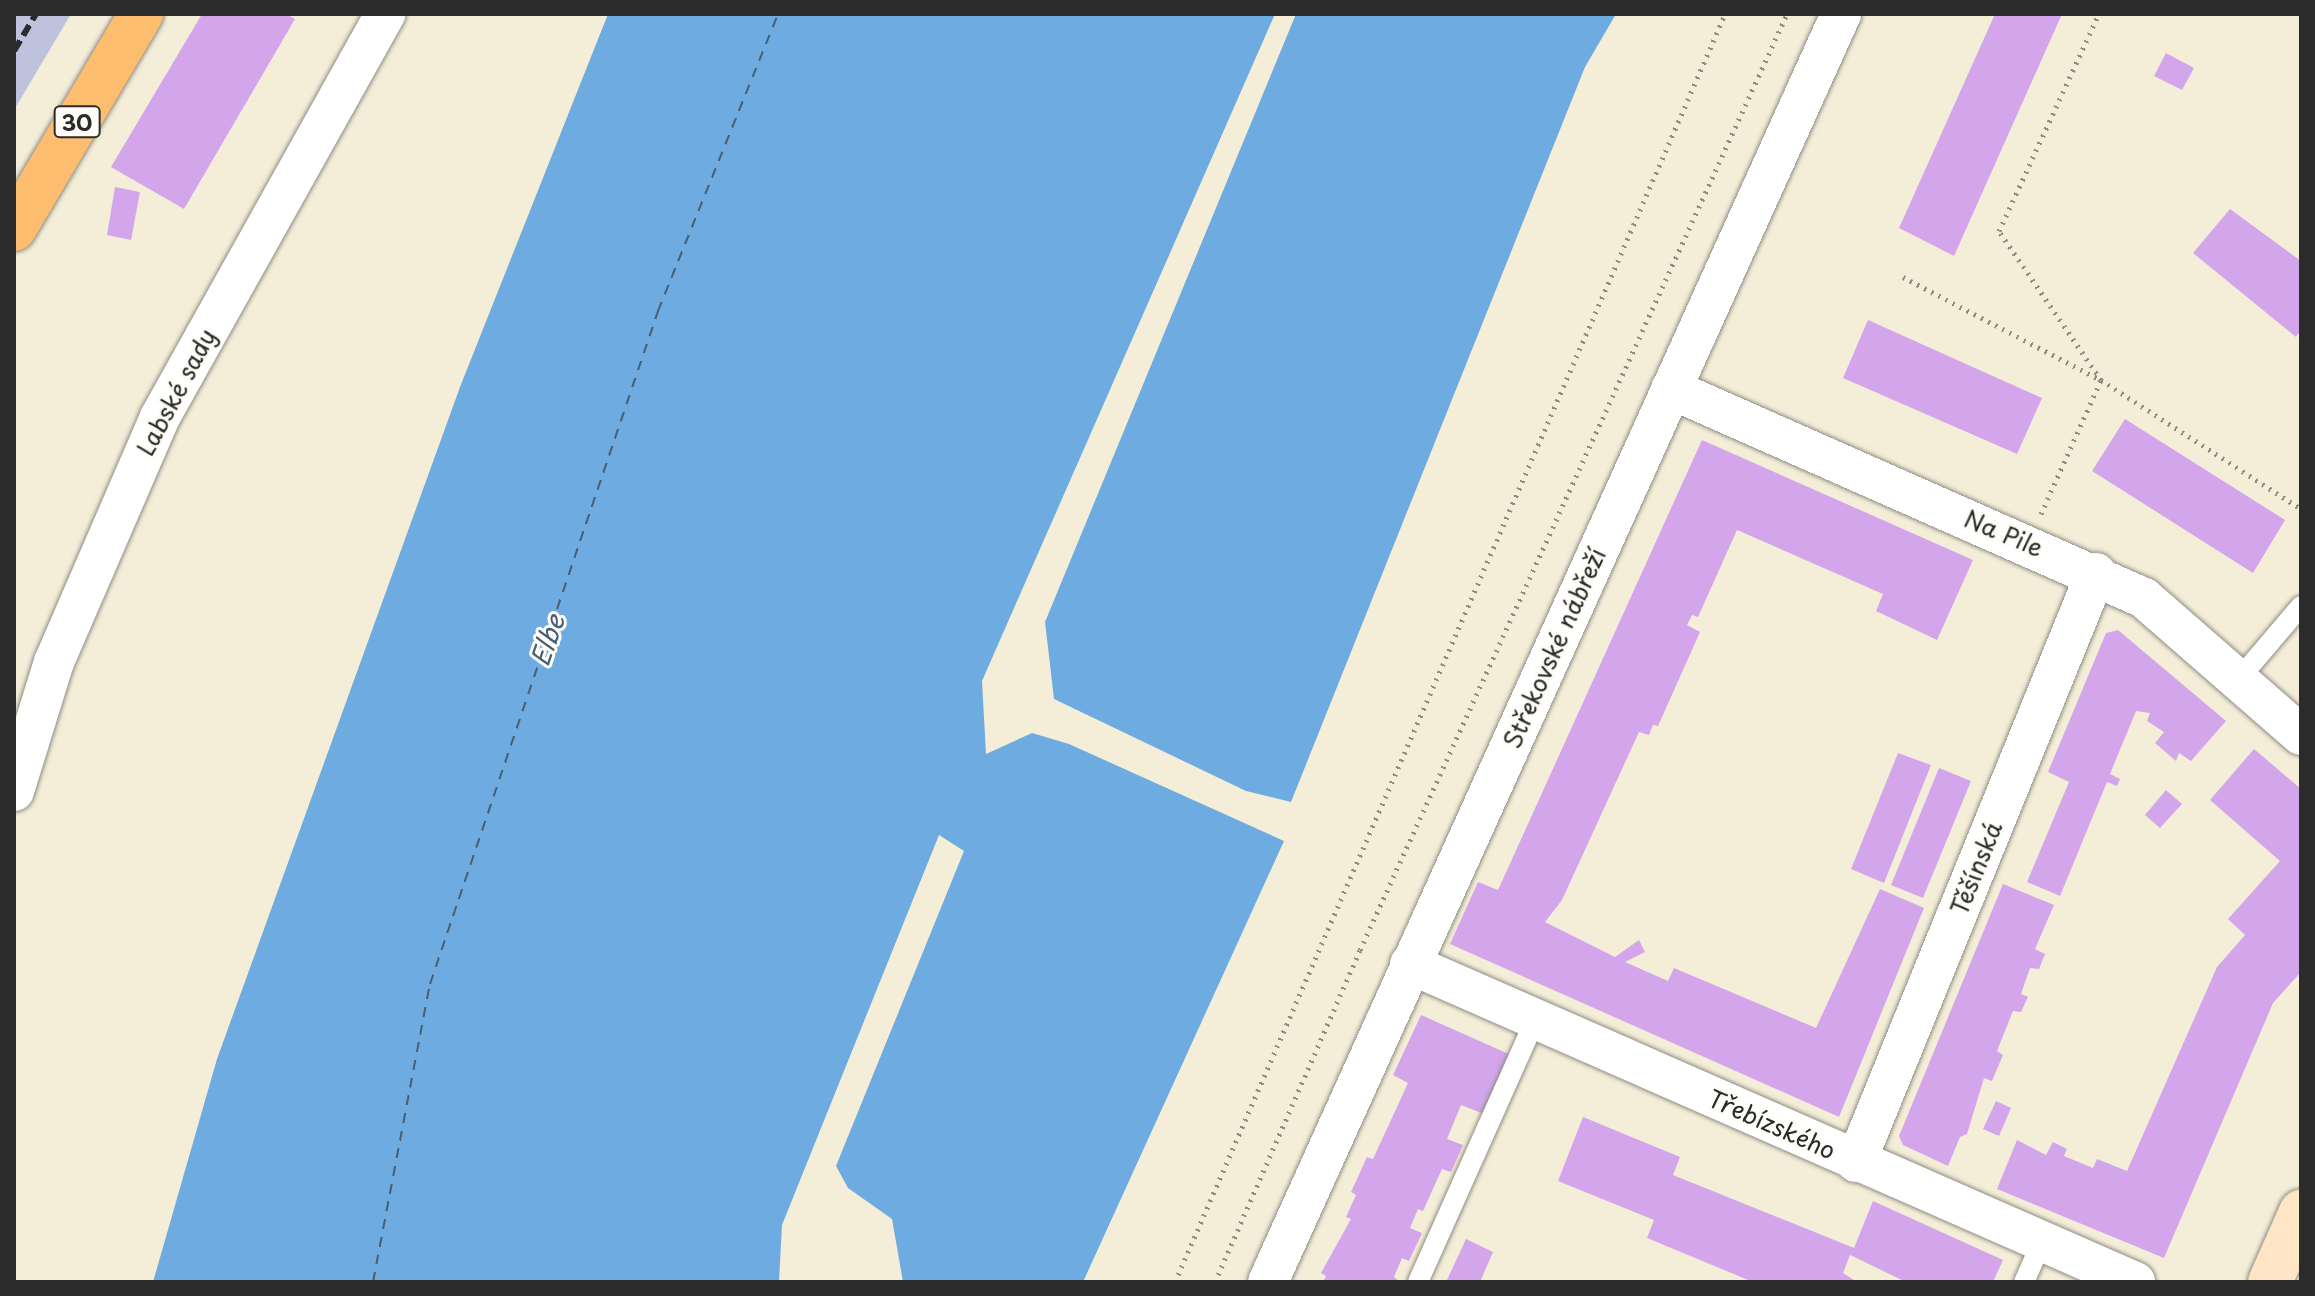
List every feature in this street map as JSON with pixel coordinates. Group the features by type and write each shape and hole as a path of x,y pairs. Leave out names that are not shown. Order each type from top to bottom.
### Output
{"main road":[{"name":"30","path":"14,229 141,14"},
{"path":"2270,1282 2301,1212"}],"street":[{"name":"Labské sady","path":"14,791 65,634 160,417 385,14"},
{"name":"Střekovské nábřeží","path":"1268,1282 1841,14"},
{"name":"Na Pile","path":"1671,389 2096,573 2144,598 2301,735"},
{"name":"Těšínská","path":"1856,1162 2096,573"},
{"name":"Třebízského","path":"1410,964 2041,1244 2135,1282"}],"lane":[{"path":"2238,680 2301,606"},
{"path":"1418,1282 1535,1020"},
{"path":"2024,1282 2041,1244"}],"path":[{"path":"1175,1282 1725,14"},
{"path":"1215,1282 1360,950 1787,14"},
{"path":"2099,14 1999,231 2101,380"},
{"path":"1903,277 2101,380 2301,509"},
{"path":"2028,544 2101,380"}],"shaded area":[{"path":"14,14 71,14 14,110"}],"water":[{"name":"Elbe","path":"608,14 1275,14 982,681 986,754 1032,733 1069,744 1284,841 1083,1282 903,1282 892,1219 848,1188 836,1166 964,851 939,835 782,1225 779,1282 153,1282 217,1059 460,387"},
{"path":"1296,14 1616,14 1585,67 1291,802 1246,791 1054,699 1045,622"}],"building":[{"path":"202,14 286,14 295,19 184,209 111,167"},
{"path":"1995,14 2062,14 1954,256 1899,228"},
{"path":"2166,53 2194,68 2182,90 2154,76"},
{"path":"115,187 140,192 131,240 107,235"},
{"path":"2230,209 2301,261 2301,330 2296,337 2193,253"},
{"path":"1868,320 2042,398 2017,454 1843,378"},
{"path":"2125,419 2285,520 2253,573 2092,471"},
{"path":"1702,440 1973,560 1937,640 1876,611 1883,594 1737,530 1698,617 1692,615 1687,625 1700,632 1658,726 1653,725 1649,735 1639,732 1562,900 1545,922 1615,957 1639,940 1645,952 1625,962 1668,981 1674,968 1816,1028 1880,889 1924,908 1839,1117 1450,944 1478,882 1498,890"},
{"path":"2118,630 2226,721 2191,761 2179,753 2176,761 2155,743 2164,732 2147,721 2150,713 2136,711 2110,774 2120,779 2117,786 2107,782 2060,896 2027,882 2069,782 2048,772 2106,633"},
{"path":"2254,749 2301,789 2301,972 2273,1003 2164,1258 1997,1189 2017,1140 2046,1155 2053,1142 2067,1149 2064,1156 2093,1168 2097,1159 2127,1171 2217,967 2245,935 2228,919 2280,861 2210,800"},
{"path":"1898,753 1931,765 1884,883 1851,869"},
{"path":"1939,768 1971,781 1923,898 1891,885"},
{"path":"2166,790 2182,804 2160,828 2145,815"},
{"path":"2003,884 2054,905 2035,949 2045,954 2039,969 2030,968 2021,994 2028,997 2021,1012 2013,1011 1997,1051 2003,1055 1992,1081 1984,1078 1967,1134 1960,1137 1948,1166 1903,1145 1899,1136"},
{"path":"1421,1015 1511,1055 1484,1114 1461,1105 1447,1139 1463,1145 1451,1172 1442,1169 1423,1211 1418,1209 1410,1228 1422,1233 1409,1261 1402,1258 1394,1277 1400,1282 1323,1282 1326,1276 1321,1273 1351,1219 1346,1217 1356,1195 1351,1192 1367,1157 1373,1159 1408,1083 1393,1075"},
{"path":"1996,1101 2011,1108 1999,1136 1983,1129"},
{"path":"1583,1117 1680,1157 1673,1175 1854,1248 1873,1201 2003,1260 1993,1282 1906,1282 1850,1255 1843,1273 1857,1282 1753,1282 1647,1238 1654,1220 1558,1181"},
{"path":"1466,1239 1493,1252 1480,1282 1446,1282"}],"ferry route":[{"path":"373,1282 430,984 658,311 778,14"}],"railway":[{"path":"14,51 36,14"}]}
